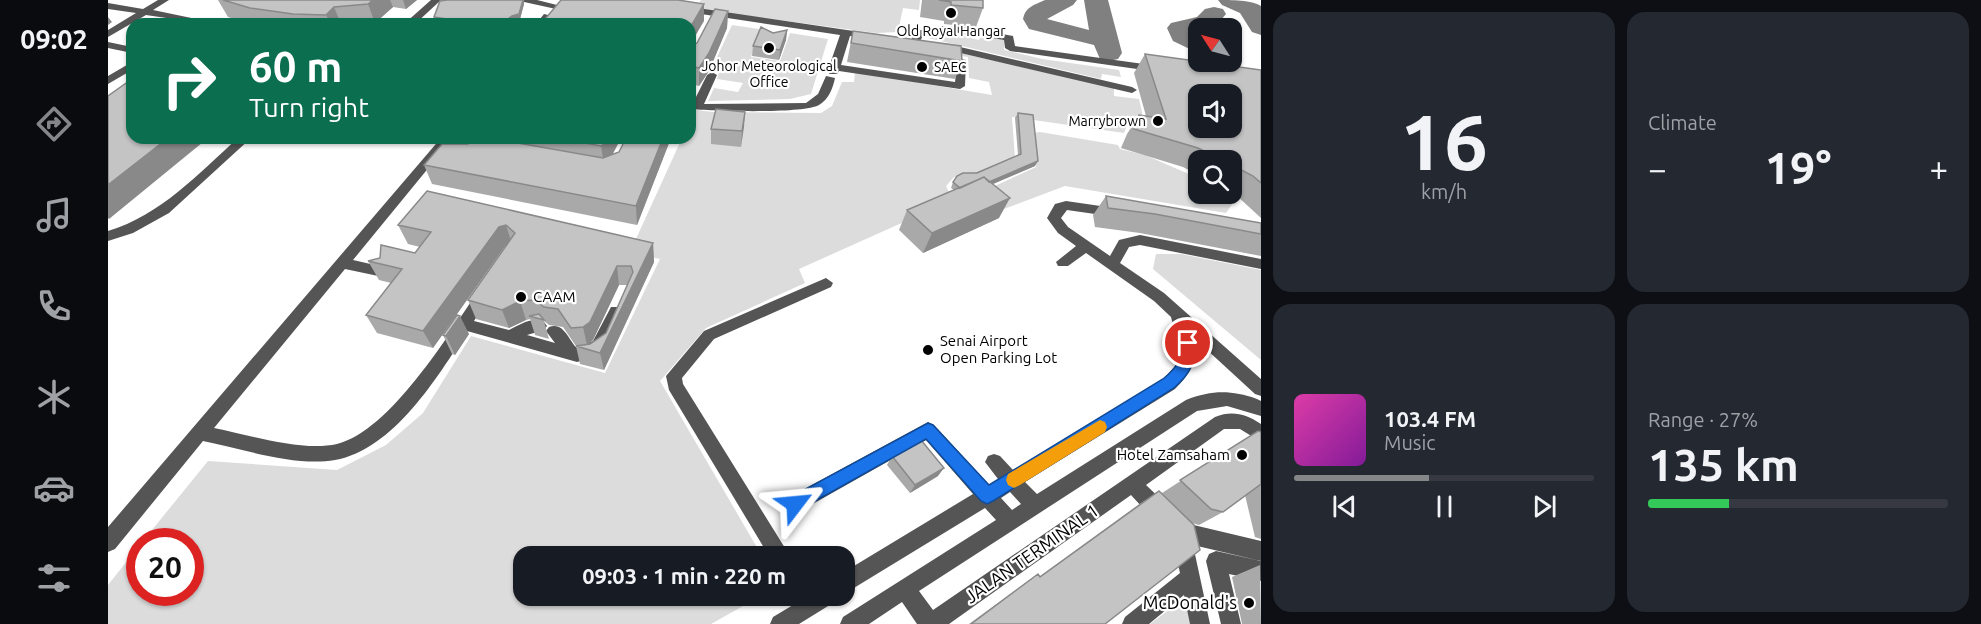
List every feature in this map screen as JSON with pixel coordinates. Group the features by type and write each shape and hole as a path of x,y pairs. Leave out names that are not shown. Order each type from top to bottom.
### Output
{"street":[{"path":"135,18 164,0"},
{"path":"418,18 436,0"},
{"path":"520,0 551,11"},
{"path":"108,6 182,18"},
{"path":"677,8 777,26 885,38"},
{"path":"108,34 126,23"},
{"path":"832,73 878,70 960,86 961,61 925,52 926,43 910,41 925,31 951,30 1010,38 1010,48 1170,70"},
{"path":"696,106 808,106 819,102 825,95 846,32"},
{"path":"936,44 1132,90"},
{"path":"108,45 126,49"},
{"path":"108,81 126,69"},
{"path":"696,101 712,75"},
{"path":"108,236 120,234 151,219 238,144"},
{"path":"108,542 342,263 439,157 442,144"},
{"path":"1128,214 1072,205 1060,207 1054,218 1056,224 1113,263 1177,313 1261,389"},
{"path":"1113,263 1124,243 1140,240 1261,264"},
{"path":"1063,262 1086,246"},
{"path":"342,263 383,272"},
{"path":"200,433 306,452 338,452 373,435 404,408 494,278"},
{"path":"774,546 675,385 674,376 709,335 826,283"},
{"path":"463,324 568,353 577,355 592,353 601,345 621,299"},
{"path":"855,577 1169,384 1181,373 1188,361 1188,343 1177,313"},
{"path":"510,337 530,326 539,326"},
{"path":"554,331 565,343 568,353"},
{"path":"850,624 1192,405 1218,396 1232,398 1261,409"},
{"name":"JALAN TERMINAL 1","path":"931,624 1221,422 1243,421 1261,434"},
{"path":"795,504 928,430 1010,522"},
{"path":"994,462 1035,506"},
{"path":"1132,484 1181,532 1261,551"},
{"path":"1181,532 1200,624"},
{"path":"1231,624 1216,561 1261,571"},
{"path":"1132,624 1190,578"},
{"path":"905,589 931,624"},
{"path":"780,624 804,606"}],"shaded area":[{"path":"701,0 920,0 919,10 903,8 898,32 876,33 696,9"},
{"path":"732,25 766,30 759,36 751,57 780,61 790,33 828,39 811,94 790,99 708,101 714,88 738,92 743,83 717,79 719,72 711,70"},
{"path":"938,31 971,35 971,38 979,40 980,36 1004,39 1004,50 1042,59 1119,70 1121,77 1102,74 1101,79 928,38 929,34"},
{"path":"934,47 1114,88 1114,96 1139,99 1144,121 1129,119 1124,133 1012,117 1015,158 974,176 954,177 946,186 953,200 799,269 805,283 706,328 660,381 756,546 513,546 513,606 743,606 711,624 108,624 108,585 126,562 126,606 204,606 204,528 154,528 208,461 337,470 386,445 423,413 471,336 605,373 660,259 630,252 679,144 696,144 696,110 821,113 832,106 842,82 854,82 855,72 992,95 989,82 969,78 968,57 934,52"},
{"path":"1040,132 1118,145 1120,149 1145,155 1188,174 1188,204 1232,204 1226,213 1065,186 1004,209 982,192 1036,167 1034,133"},
{"path":"1156,254 1181,254 1261,270 1261,360 1153,269"},
{"path":"1186,597 1191,624 1150,624"}],"building":[{"path":"223,0 373,0 368,4 334,7 326,15 293,14 250,8"},
{"path":"523,0 519,14 509,18 434,17 440,1"},
{"path":"561,0 678,0 704,4 696,18 546,18"},
{"path":"939,0 983,0 983,8 951,5 951,2"},
{"path":"715,9 728,11 709,53 699,68 696,67 697,43"},
{"path":"761,27 773,33 787,30 780,50 753,46"},
{"path":"853,31 961,46 962,61 851,43"},
{"path":"1145,54 1188,60 1188,72 1242,72 1242,67 1261,70 1261,183 1242,170 1242,150 1202,150 1134,129 1139,115 1166,119"},
{"path":"126,83 126,144 160,144 108,185 108,96"},
{"path":"716,109 745,112 742,131 711,129"},
{"path":"1018,113 1033,115 1038,161 989,182 984,177 960,188 953,182 957,176 963,173 977,173 1021,154"},
{"path":"442,144 524,144 603,158 619,152 623,144 661,144 636,206 424,165"},
{"path":"984,177 1010,198 932,233 907,210"},
{"path":"427,191 653,243 600,353 576,346 590,344 606,333 633,272 631,266 617,266 590,322 583,327 571,328 558,309 544,307 534,300 520,301 502,310 468,300 515,233 506,225 499,227 423,331 366,315 402,269 368,261 380,258 381,245 415,253 431,232 398,225"},
{"path":"1106,196 1261,223 1261,234 1155,214 1108,208"},
{"path":"539,314 544,320 529,316"},
{"path":"457,315 460,316 446,336 443,335"},
{"path":"1258,431 1261,432 1261,484 1223,512 1211,509 1180,480"},
{"path":"921,440 944,468 915,485 892,456"},
{"path":"1159,491 1194,525 1200,550 1105,624 971,624 1038,574 1040,577"}],"taxiway":[{"path":"1065,0 1036,13 1035,19 1038,24 1088,38 1105,37"},
{"path":"1096,0 1109,53"},
{"path":"1230,0 1250,8 1261,27"},
{"path":"1210,18 1214,14"},
{"path":"1188,26 1180,28 1182,36 1188,39"}],"slow traffic":[{"path":"1014,480 1100,427"}],"place":[{"name":"Old Royal Hangar","path":"951,13"},
{"name":"Johor Meteorological Office","path":"769,48"},
{"name":"SAEC","path":"922,67"},
{"name":"Marrybrown","path":"1158,121"},
{"name":"CAAM","path":"521,297"},
{"name":"Senai Airport Open Parking Lot","path":"928,350"},
{"name":"Hotel Zamsaham","path":"1242,455"},
{"name":"McDonald's","path":"1249,603"}],"route":[{"path":"795,504 928,430 987,496 1169,384 1181,373 1188,361 1188,343"}]}
